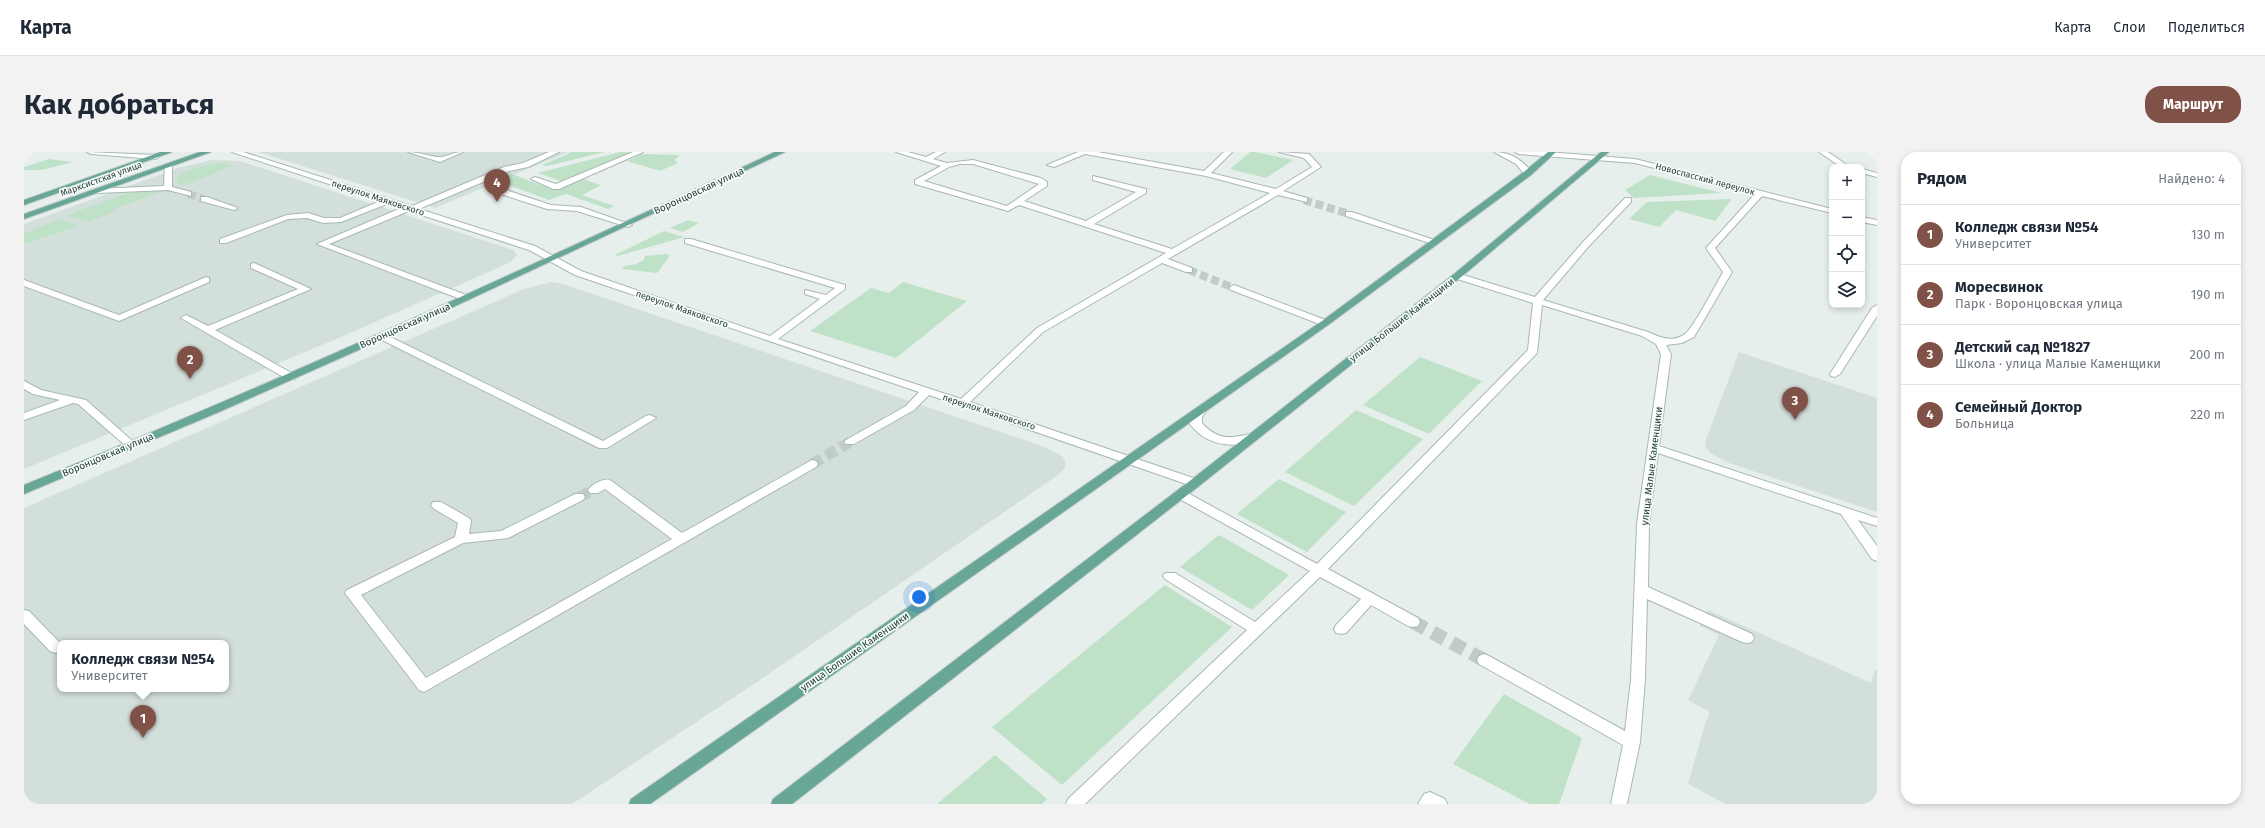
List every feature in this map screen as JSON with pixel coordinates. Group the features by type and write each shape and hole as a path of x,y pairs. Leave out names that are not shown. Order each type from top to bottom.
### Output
{"main road":[{"name":"Марксистская улица","path":"24,203 168,152"},
{"name":"Марксистская улица","path":"24,217 207,152"},
{"name":"Воронцовская улица","path":"24,490 291,377 552,260 781,152"},
{"name":"улица Большие Каменщики","path":"638,804 1325,323 1528,173 1550,153"},
{"name":"улица Большие Каменщики","path":"779,804 1195,483 1457,276 1602,155"}],"street":[{"path":"91,152 155,157"},
{"name":"переулок Маяковского","path":"236,152 532,248 578,273 771,340 1130,459"},
{"path":"412,152 440,160 459,152"},
{"path":"466,298 321,244 507,169 525,165 555,152"},
{"path":"534,179 556,187 639,152"},
{"path":"900,152 947,165"},
{"path":"927,160 941,152"},
{"path":"1051,165 1085,152 1206,174 1304,200"},
{"path":"1117,158 1123,152"},
{"path":"1206,174 1228,152"},
{"path":"963,403 1040,330 1317,167 1306,156 1283,152"},
{"path":"1498,152 1514,159 1524,166 1528,173"},
{"name":"Новоспасский переулок","path":"1519,152 1576,156 1602,155 1651,165 1829,211"},
{"path":"1622,152 1651,165"},
{"path":"1823,152 1841,164"},
{"path":"960,162 973,162 1038,180 1044,184 1008,209 918,182 947,165 960,162"},
{"path":"168,166 168,188"},
{"path":"1865,172 1877,175"},
{"path":"1089,223 1143,191 1096,178"},
{"path":"97,191 168,188 188,194"},
{"path":"494,189 550,207 578,209 628,224"},
{"path":"1457,276 1645,334 1660,342 1678,341 1692,335 1728,272 1710,248 1760,193"},
{"path":"204,199 234,208"},
{"path":"1074,804 1320,570 1533,351 1538,301 1541,295 1581,249 1628,200"},
{"path":"223,241 287,217 308,215 323,221 341,220 387,201"},
{"path":"1020,202 1089,223 1172,252"},
{"path":"1349,214 1436,242"},
{"path":"1865,220 1877,223"},
{"path":"688,241 842,287 771,340"},
{"path":"1159,259 1189,270"},
{"path":"207,330 306,289 254,266"},
{"path":"24,282 119,318 206,280"},
{"path":"1234,288 1325,323"},
{"path":"808,292 827,298"},
{"path":"1835,374 1877,308"},
{"path":"186,318 291,377"},
{"path":"382,336 603,446 650,418"},
{"name":"улица Малые Каменщики","path":"1619,804 1632,742 1638,679 1643,524 1666,354 1660,342"},
{"path":"24,384 37,392 82,402 131,445"},
{"path":"850,442 910,408 927,391"},
{"path":"24,417 72,399"},
{"path":"1200,410 1196,417 1196,424 1210,436 1234,442 1254,436"},
{"path":"1654,448 1877,522"},
{"path":"1130,459 1195,483"},
{"path":"579,497 503,535 461,539 352,594 424,686 812,464"},
{"path":"594,490 606,483 681,539"},
{"path":"1180,494 1413,622"},
{"path":"437,505 465,521 461,539"},
{"path":"1846,512 1877,556"},
{"path":"1170,576 1257,630"},
{"path":"1641,590 1747,638"},
{"path":"1341,630 1370,598"},
{"path":"24,615 55,647"},
{"path":"1484,660 1632,742"},
{"path":"1426,804 1430,799 1439,804"}],"shaded area":[{"path":"258,152 568,152 435,208"},
{"path":"211,160 240,161 513,250 517,255 511,262 341,337 24,469 24,224 178,168"},
{"path":"551,282 563,284 1045,447 1062,456 1065,460 1065,468 1058,475 757,682 572,804 24,804 24,508 524,289"},
{"path":"1739,352 1877,398 1877,512 1729,463 1710,453 1705,442"},
{"path":"1708,610 1871,683 1875,670 1877,671 1877,804 1726,804 1688,784 1705,724 1710,712 1688,700 1719,635 1700,626"}],"green space":[{"path":"572,152 605,152 547,166 542,165"},
{"path":"620,152 631,152 561,181 538,173"},
{"path":"1250,152 1293,160 1266,178 1230,169"},
{"path":"642,154 680,155 674,160 678,163 660,171 627,161"},
{"path":"49,159 73,162 42,170 24,170 24,167"},
{"path":"223,163 232,165 196,181 178,184 177,177 188,171 199,167"},
{"path":"507,172 553,190 583,179 601,185 582,195 614,206 608,209 566,194 549,200 501,182 493,185 483,182"},
{"path":"1650,175 1721,193 1634,198 1625,190"},
{"path":"164,191 117,208 110,213 88,222 67,215 128,193"},
{"path":"1732,199 1715,221 1676,210 1659,227 1629,219 1647,202"},
{"path":"60,220 79,226 24,244 24,233"},
{"path":"688,220 699,223 683,232 670,228"},
{"path":"664,231 684,237 618,256 615,255"},
{"path":"667,254 670,256 657,273 622,269 624,266 636,264 644,260 645,256"},
{"path":"903,282 967,301 896,358 810,331 871,288 889,293"},
{"path":"1420,357 1482,381 1429,434 1363,405"},
{"path":"1356,410 1423,439 1354,506 1285,472"},
{"path":"1279,479 1346,512 1307,552 1237,514"},
{"path":"1219,535 1289,575 1252,610 1180,567"},
{"path":"1165,585 1232,627 1062,785 992,727"},
{"path":"1504,694 1582,738 1559,804 1530,804 1453,764"},
{"path":"995,755 1047,799 1042,804 937,804"}],"tunnel":[{"path":"188,194 204,199"},
{"path":"1304,200 1349,214"},
{"path":"1189,270 1234,288"},
{"path":"812,464 850,442"},
{"path":"579,497 594,490"},
{"path":"1413,622 1484,660"}],"place":[{"name":"Семейный Доктор","path":"497,202"},
{"name":"Моресвинок","path":"190,379"},
{"name":"Детский сад №1827","path":"1795,420"},
{"name":"Колледж связи №54","path":"143,738"}]}
